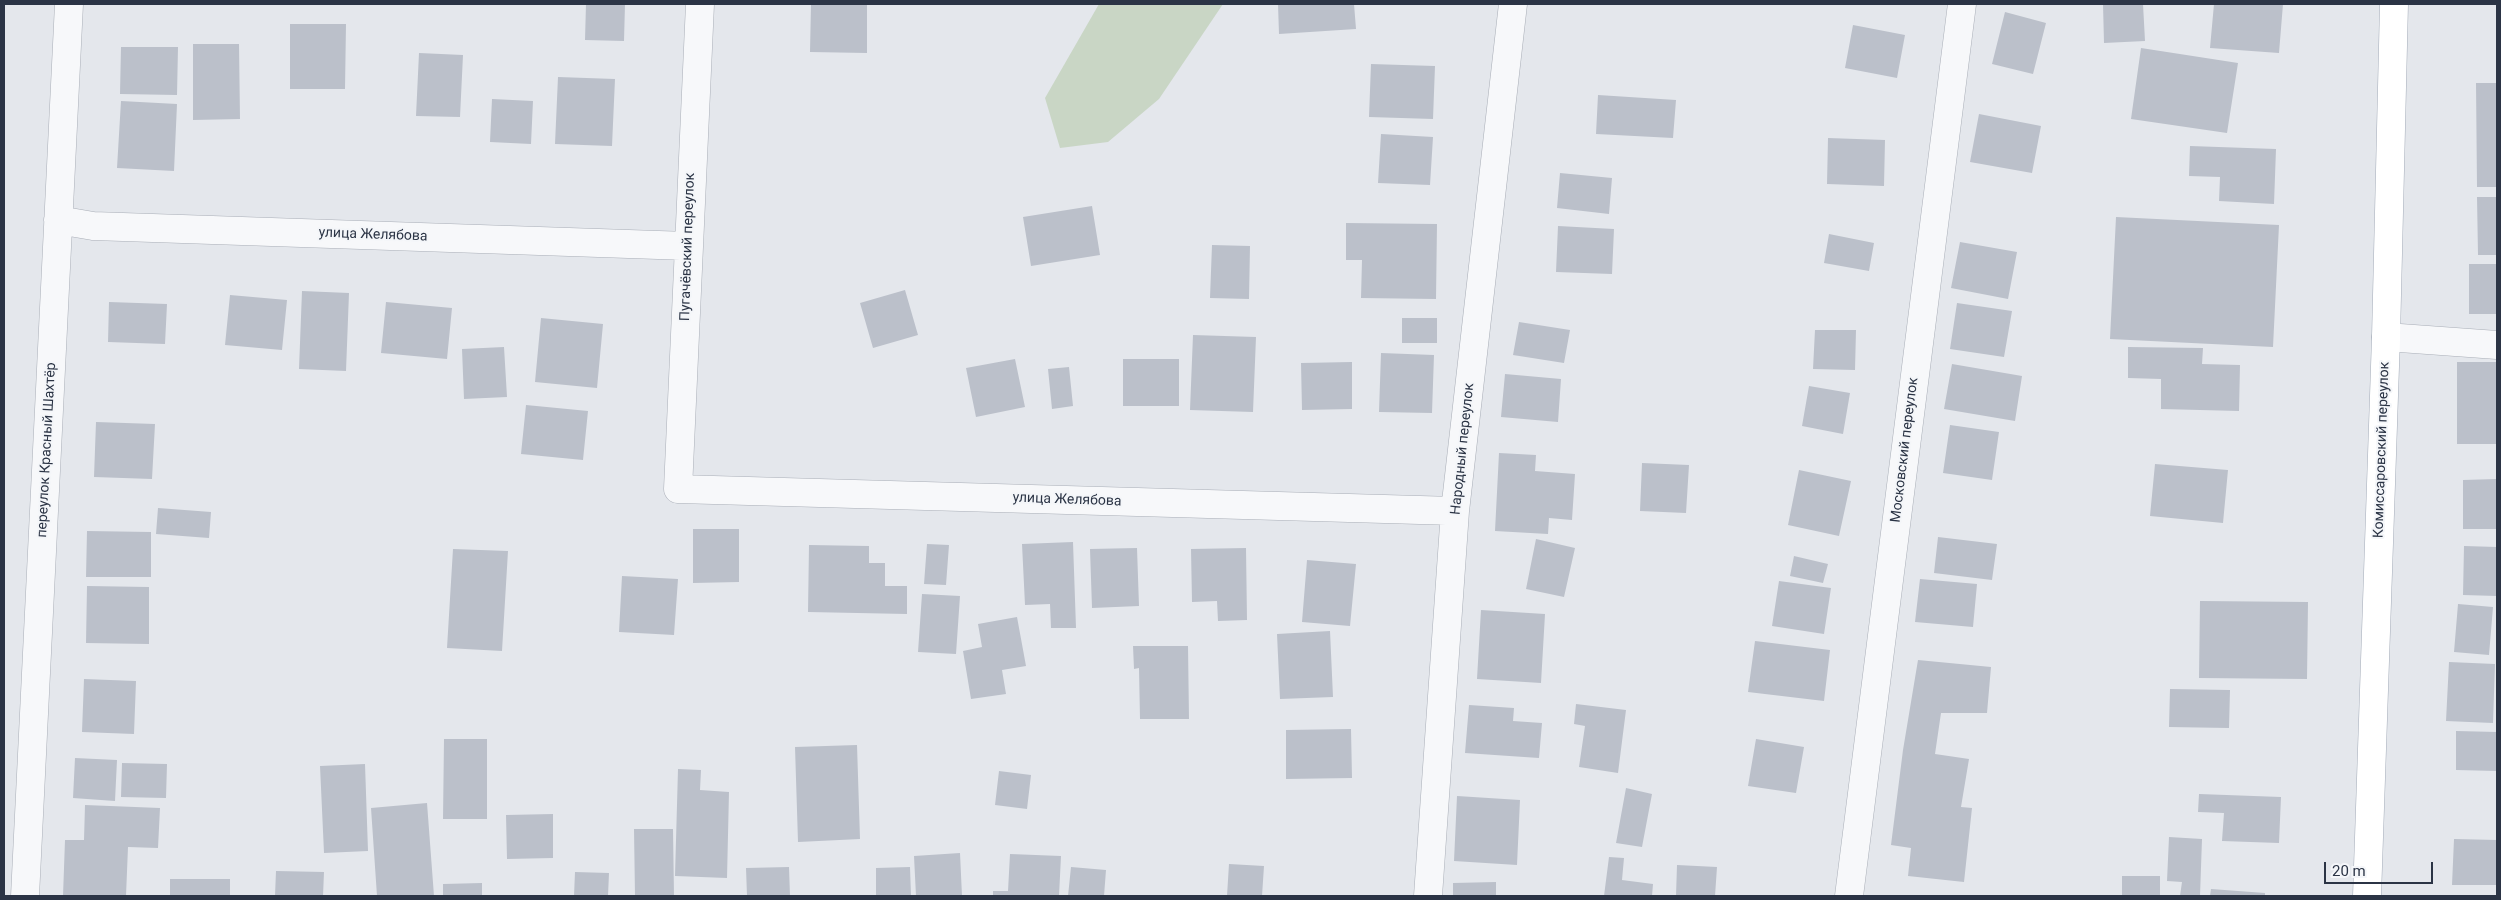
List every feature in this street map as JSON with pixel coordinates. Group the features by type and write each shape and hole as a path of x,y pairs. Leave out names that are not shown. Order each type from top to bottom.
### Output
{"main road":[{"name":"Комиссаровский переулок","path":"2367,896 2386,337 2394,4"}],"street":[{"name":"переулок Красный Шахтёр","path":"25,896 70,4"},
{"name":"Пугачёвский переулок","path":"678,489 700,4"},
{"name":"Народный переулок","path":"1428,896 1455,511 1513,4"},
{"name":"Московский переулок","path":"1849,896 1962,4"},
{"name":"улица Желябова","path":"58,220 93,226 688,246"},
{"path":"2386,337 2497,345"},
{"name":"улица Желябова","path":"678,489 1455,511"}],"green space":[{"path":"1099,4 1223,4 1159,99 1108,142 1060,148 1045,98"}],"building":[{"path":"586,4 625,4 624,41 585,40"},
{"path":"811,4 867,4 867,53 810,52"},
{"path":"1278,4 1354,4 1356,29 1279,34"},
{"path":"2103,4 2143,4 2145,41 2104,43"},
{"path":"2214,4 2283,4 2279,53 2210,48"},
{"path":"2005,12 2046,23 2033,74 1992,64"},
{"path":"290,24 346,24 345,89 290,89"},
{"path":"1853,25 1905,35 1897,78 1845,68"},
{"path":"193,44 239,44 240,119 193,120"},
{"path":"121,47 178,47 177,95 120,94"},
{"path":"2141,48 2238,63 2227,133 2131,119"},
{"path":"419,53 463,55 460,117 416,116"},
{"path":"1371,64 1435,66 1433,119 1369,117"},
{"path":"558,77 615,79 612,146 555,144"},
{"path":"2476,83 2497,83 2497,187 2477,187"},
{"path":"1598,95 1676,100 1673,138 1596,134"},
{"path":"492,99 533,101 531,144 490,142"},
{"path":"121,101 177,104 174,171 117,168"},
{"path":"1979,114 2041,126 2032,173 1970,162"},
{"path":"1381,134 1433,137 1430,185 1378,183"},
{"path":"1828,138 1885,140 1884,186 1827,184"},
{"path":"2190,146 2276,149 2274,204 2219,201 2220,177 2189,176"},
{"path":"1560,173 1612,178 1609,214 1557,208"},
{"path":"2477,197 2497,197 2497,255 2478,255"},
{"path":"1092,206 1100,255 1031,266 1023,217"},
{"path":"2116,217 2279,225 2273,347 2110,339"},
{"path":"1346,223 1437,224 1436,299 1361,298 1362,260 1346,260"},
{"path":"1558,226 1614,229 1612,274 1556,272"},
{"path":"1829,234 1874,243 1869,271 1824,263"},
{"path":"1960,242 2017,252 2008,299 1951,288"},
{"path":"1212,245 1250,246 1249,299 1210,298"},
{"path":"2469,264 2497,264 2497,314 2469,314"},
{"path":"905,290 918,335 873,348 860,303"},
{"path":"302,291 349,293 346,371 299,369"},
{"path":"230,295 287,300 282,350 225,345"},
{"path":"109,302 167,304 165,344 108,342"},
{"path":"386,302 452,308 447,359 381,353"},
{"path":"1957,303 2012,311 2004,357 1950,349"},
{"path":"541,318 603,324 597,388 535,382"},
{"path":"1402,318 1437,318 1437,343 1402,343"},
{"path":"1519,322 1570,330 1564,363 1513,355"},
{"path":"1815,330 1856,330 1855,370 1813,369"},
{"path":"1193,335 1256,337 1253,412 1190,410"},
{"path":"504,347 507,397 464,399 462,349"},
{"path":"2128,347 2203,348 2202,364 2240,365 2239,411 2161,409 2161,379 2128,378"},
{"path":"1381,353 1434,355 1432,413 1379,412"},
{"path":"1015,359 1025,407 976,417 966,368"},
{"path":"1123,359 1179,359 1179,406 1123,406"},
{"path":"1352,362 1352,409 1302,410 1301,363"},
{"path":"2457,362 2497,362 2497,444 2457,444"},
{"path":"1952,364 2022,376 2015,421 1944,409"},
{"path":"1069,367 1073,406 1052,409 1048,369"},
{"path":"1505,374 1561,379 1558,422 1501,417"},
{"path":"1809,386 1850,393 1843,434 1802,426"},
{"path":"526,405 588,411 583,460 521,454"},
{"path":"96,422 155,424 152,479 94,477"},
{"path":"1950,425 1999,432 1992,480 1943,473"},
{"path":"1499,453 1536,455 1535,471 1575,474 1572,520 1549,518 1548,534 1495,531"},
{"path":"1642,463 1689,465 1686,513 1640,511"},
{"path":"2155,464 2228,470 2223,523 2150,516"},
{"path":"1799,470 1851,481 1839,536 1788,525"},
{"path":"2497,479 2497,529 2463,529 2463,480"},
{"path":"158,508 211,512 209,538 156,534"},
{"path":"693,529 739,529 739,582 693,583"},
{"path":"87,531 151,532 151,577 86,577"},
{"path":"1938,537 1997,544 1992,580 1934,573"},
{"path":"1536,539 1575,548 1564,597 1526,589"},
{"path":"1073,542 1076,628 1051,628 1050,604 1025,605 1022,544"},
{"path":"927,544 949,545 946,585 924,584"},
{"path":"809,545 869,546 869,563 885,563 885,586 907,586 907,614 808,612"},
{"path":"2464,546 2497,547 2497,596 2463,595"},
{"path":"1137,548 1139,606 1092,608 1090,549"},
{"path":"1246,548 1247,620 1218,621 1217,601 1192,602 1191,549"},
{"path":"453,549 508,551 502,651 447,648"},
{"path":"1794,556 1828,564 1823,583 1790,576"},
{"path":"1307,560 1356,564 1350,626 1302,622"},
{"path":"622,576 678,579 674,635 619,632"},
{"path":"1920,579 1977,584 1973,627 1915,622"},
{"path":"1779,581 1831,588 1824,634 1772,626"},
{"path":"87,586 149,587 149,644 86,643"},
{"path":"922,594 960,596 956,654 918,652"},
{"path":"2200,601 2308,602 2307,679 2199,678"},
{"path":"2458,604 2493,607 2489,655 2454,652"},
{"path":"1481,610 1545,614 1541,683 1477,679"},
{"path":"1017,617 1026,666 1002,670 1006,694 971,699 963,651 982,647 978,624"},
{"path":"1330,631 1333,697 1280,699 1277,634"},
{"path":"1755,641 1830,650 1824,701 1748,692"},
{"path":"1133,646 1188,646 1189,719 1140,719 1139,668 1134,669"},
{"path":"1918,660 1991,667 1987,713 1941,713 1935,754 1969,759 1961,807 1972,808 1964,882 1908,876 1911,848 1891,845 1903,750"},
{"path":"2449,662 2495,664 2493,723 2446,721"},
{"path":"84,679 136,681 134,734 82,732"},
{"path":"2170,689 2230,690 2229,728 2169,727"},
{"path":"1576,704 1626,710 1618,773 1579,767 1585,726 1574,724"},
{"path":"1469,705 1514,708 1513,721 1542,723 1539,758 1465,753"},
{"path":"1351,729 1352,778 1286,779 1286,730"},
{"path":"2456,731 2497,732 2497,771 2456,770"},
{"path":"444,739 487,739 487,819 443,819"},
{"path":"1756,739 1804,747 1796,793 1748,786"},
{"path":"857,745 860,839 798,842 795,747"},
{"path":"75,758 117,760 115,801 73,798"},
{"path":"122,763 167,764 166,798 121,797"},
{"path":"365,764 368,851 324,853 320,766"},
{"path":"678,769 701,770 700,790 729,792 727,878 675,876"},
{"path":"999,771 1031,775 1027,809 995,805"},
{"path":"1626,788 1652,794 1642,847 1616,843"},
{"path":"2199,794 2281,797 2279,843 2222,841 2224,813 2198,812"},
{"path":"1457,796 1520,800 1517,865 1454,861"},
{"path":"427,803 434,896 377,896 371,808"},
{"path":"85,805 160,808 158,848 128,847 126,896 63,896 65,840 84,840"},
{"path":"553,814 553,858 507,859 506,815"},
{"path":"634,829 673,829 674,896 635,896"},
{"path":"2169,837 2202,839 2200,896 2180,896 2182,882 2167,881"},
{"path":"2454,839 2497,840 2497,885 2452,885"},
{"path":"960,853 962,896 916,896 914,856"},
{"path":"1010,854 1061,856 1059,896 993,896 993,891 1008,891"},
{"path":"1609,857 1624,858 1622,880 1653,884 1652,896 1604,896"},
{"path":"1229,864 1264,866 1262,896 1227,896"},
{"path":"1677,865 1717,867 1715,896 1676,896"},
{"path":"789,867 790,896 747,896 746,868"},
{"path":"910,867 911,896 876,896 876,868"},
{"path":"1071,867 1106,870 1104,896 1068,896"},
{"path":"276,871 324,872 323,896 275,896"},
{"path":"575,872 609,873 608,896 574,896"},
{"path":"2122,876 2160,876 2160,896 2122,896"},
{"path":"170,879 230,879 230,896 170,896"},
{"path":"1496,882 1496,896 1453,896 1453,883"},
{"path":"482,883 482,896 443,896 443,884"},
{"path":"2211,889 2265,893 2265,896 2210,896"}]}
